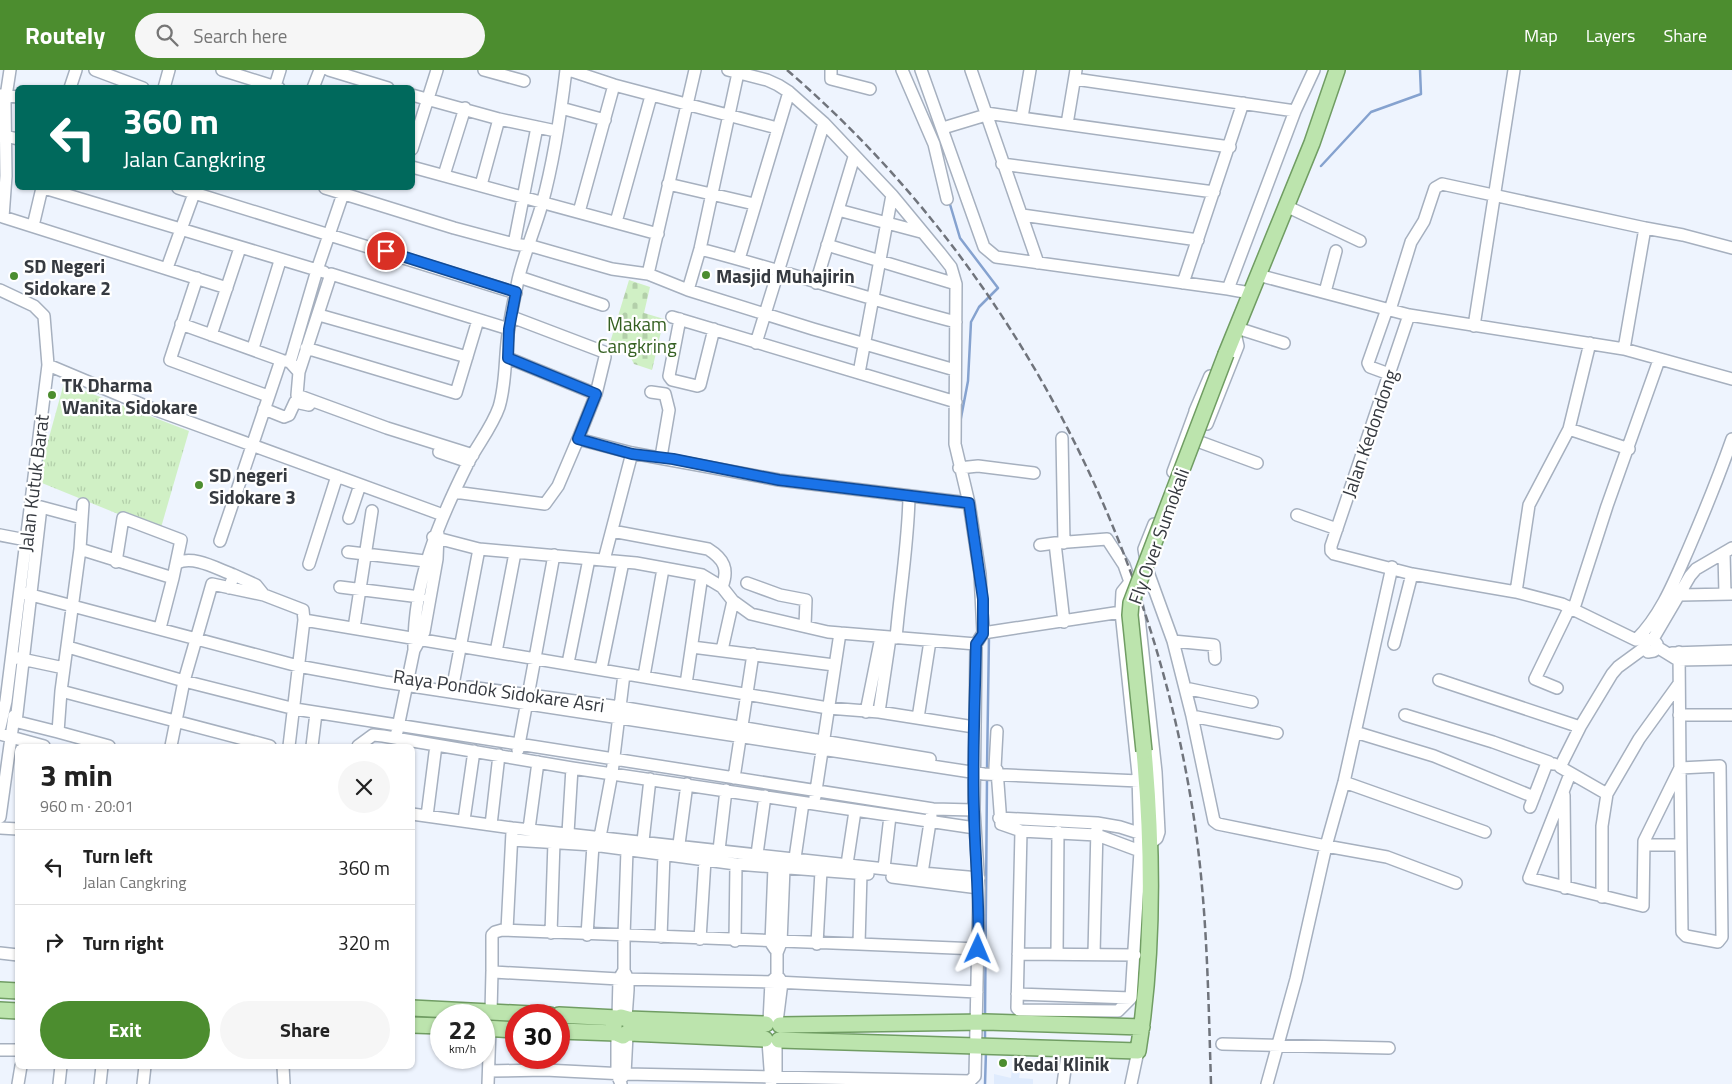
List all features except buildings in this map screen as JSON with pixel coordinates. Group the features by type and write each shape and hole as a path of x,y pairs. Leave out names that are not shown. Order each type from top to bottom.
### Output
{"main road":[{"name":"Fly Over Sumokali","path":"1138,1051 1142,1027 1136,992 1150,912 1130,615 1131,603 1250,293 1312,143 1338,70"},
{"path":"0,990 15,991"},
{"path":"415,1008 430,1009"},
{"path":"0,1010 15,1011"},
{"path":"570,1017 622,1026"},
{"path":"772,1032 986,1022 1142,1027"},
{"path":"415,1024 430,1025"},
{"path":"570,1030 622,1026 772,1032 985,1047 1138,1051"}],"street":[{"path":"10,70 6,99 6,176 3,218 227,288"},
{"path":"71,85 76,70"},
{"path":"95,70 136,85"},
{"path":"165,85 169,70"},
{"path":"222,70 271,85"},
{"path":"277,85 280,70"},
{"path":"314,85 320,70"},
{"path":"329,70 354,82 371,85"},
{"path":"415,140 436,70"},
{"path":"484,70 524,81"},
{"path":"396,742 405,682 417,638 425,561 454,492 471,458 495,418 508,358 509,329 519,277 542,202 568,70 614,86 729,114 777,128"},
{"path":"648,274 695,70"},
{"path":"831,70 831,79 870,89"},
{"path":"902,70 934,144 947,199"},
{"path":"921,70 984,247 996,257 1250,293"},
{"path":"971,70 978,86 1002,164 1038,263"},
{"path":"978,86 980,70"},
{"path":"1022,117 1030,70"},
{"path":"1228,289 1295,111 1314,70"},
{"path":"1474,326 1514,70"},
{"path":"688,290 700,249 710,193 729,114 733,72 767,80 789,92 824,123 892,196 951,268 956,284 955,444 964,467 989,633"},
{"path":"1067,124 1075,74 1243,104 1295,111"},
{"path":"579,212 614,86"},
{"path":"739,259 789,92"},
{"path":"415,96 465,108 499,119 556,130"},
{"path":"616,222 651,96"},
{"path":"1184,283 1243,104"},
{"path":"444,175 465,108"},
{"path":"561,108 605,120"},
{"path":"943,128 986,114 1022,117 1230,147"},
{"path":"480,185 499,119"},
{"path":"756,343 767,314 824,123"},
{"path":"514,241 524,198 536,127"},
{"path":"5,136 15,138"},
{"path":"816,283 854,157"},
{"path":"1002,164 1214,192"},
{"path":"415,168 658,234"},
{"path":"6,176 15,178"},
{"path":"668,184 754,204"},
{"path":"1389,374 1370,367 1368,363 1411,242 1424,221 1436,186 1442,184 1645,228 1683,234 1732,248"},
{"path":"33,226 42,190"},
{"path":"50,190 509,329"},
{"path":"167,268 195,190 516,292"},
{"path":"220,541 268,396 286,361 331,234 344,190 357,192 434,218 514,241 576,255 612,269 648,274 688,290 863,345 955,370"},
{"path":"858,373 892,196"},
{"path":"1286,206 1360,241"},
{"path":"838,210 921,232"},
{"path":"1022,215 1198,240"},
{"path":"1624,349 1645,228"},
{"path":"827,245 956,284"},
{"path":"211,335 240,248"},
{"path":"700,249 779,270 872,300 956,322"},
{"path":"1325,292 1336,251"},
{"path":"252,348 280,261"},
{"path":"264,409 287,417 296,399 299,372 331,274"},
{"path":"1258,274 1409,315 1624,349 1732,379"},
{"path":"519,277 603,305"},
{"path":"197,278 169,358 171,362 268,396"},
{"name":"Jalan Kutuk Barat","path":"0,290 34,306 44,316 48,365 35,508 26,540 26,589 0,727"},
{"path":"319,315 467,357"},
{"name":"Jalan Kedondong","path":"1392,567 1331,551 1331,546 1409,315"},
{"path":"454,492 545,504 558,486 596,394 605,357 602,350 512,317"},
{"path":"714,330 699,386 672,380 669,376 676,318 956,402"},
{"path":"306,348 454,394 457,392 478,320"},
{"path":"181,324 286,361 299,372"},
{"path":"1236,331 1284,343"},
{"path":"1236,331 1228,338 1220,352 1195,411 1160,511 1144,549 1148,572 1173,641 1192,716 1213,818 1216,823 1387,857 1456,883"},
{"path":"1148,572 1154,551 1238,346 1236,331"},
{"path":"1516,592 1529,503 1569,429 1590,343"},
{"path":"508,358 596,394"},
{"path":"1557,688 1535,679 1572,607 1660,360"},
{"path":"48,365 148,407 443,515"},
{"path":"651,392 665,394 669,410 661,458"},
{"path":"296,399 471,458"},
{"path":"1195,411 1207,414 1208,420"},
{"path":"1569,429 1629,449"},
{"path":"1062,438 1060,543 1064,622"},
{"path":"1650,641 1714,491 1732,438"},
{"path":"578,439 632,454 779,480 969,503"},
{"path":"1200,442 1257,463"},
{"path":"604,560 632,454"},
{"path":"964,467 1034,473"},
{"path":"309,564 336,476"},
{"path":"348,518 360,485"},
{"path":"866,712 889,637 901,578 908,538 909,497"},
{"path":"58,732 61,691 80,549 83,504"},
{"path":"82,518 35,508 26,589 24,660 15,721 102,744"},
{"path":"354,628 372,510"},
{"path":"1298,514 1337,529"},
{"path":"116,562 123,518 180,540 174,578 161,624"},
{"path":"612,531 708,549 718,556 726,567 727,573 722,587"},
{"path":"437,535 479,549 623,562 702,575 722,587 733,601 751,614 840,633 976,644 989,633 1121,612"},
{"path":"417,638 424,632 437,535"},
{"path":"0,536 26,540"},
{"path":"976,644 974,727 988,771 1001,824 1021,831 1146,839 1157,838 1159,832 1156,772 1138,608 1124,565 1107,539 1040,545"},
{"path":"80,549 116,562 174,578"},
{"path":"453,685 479,549"},
{"path":"1680,594 1728,594 1728,550"},
{"path":"1355,732 1434,756 1532,802 1554,764 1580,727 1615,670 1650,641 1696,569 1728,550"},
{"path":"348,552 425,561"},
{"path":"496,652 515,553"},
{"path":"516,758 533,657 554,555"},
{"path":"177,563 188,559 234,574 256,584 264,595"},
{"path":"568,663 589,559"},
{"path":"601,669 623,562"},
{"path":"1267,1084 1296,980 1326,846 1344,782 1392,567 1412,574 1516,592 1572,607 1633,640 1650,641 1675,656 1730,655"},
{"path":"171,744 184,681 216,568"},
{"path":"644,676 662,569"},
{"path":"229,588 234,574"},
{"path":"1394,644 1412,574"},
{"path":"686,684 702,575"},
{"path":"747,582 780,595 806,600 805,626"},
{"path":"1021,831 1017,1008 1019,1010 1118,1012 1136,992 1135,955 1146,839 1121,612 1122,592 1130,582"},
{"path":"212,584 264,595 301,607 304,620 290,744"},
{"path":"340,587 420,597"},
{"name":"Raya Pondok Sidokare Asri","path":"26,589 299,662 405,682 453,685 527,700 988,771 1138,777"},
{"path":"722,650 733,601"},
{"path":"304,620 828,708 879,712 974,727"},
{"path":"795,858 808,803 816,791 840,633"},
{"path":"918,718 930,641"},
{"path":"1173,641 1214,645 1215,659"},
{"path":"68,647 184,681 295,710 932,809 974,810"},
{"path":"692,647 834,665"},
{"path":"734,778 753,654"},
{"path":"1675,656 1679,715 1682,932 1686,936 1720,942 1722,937 1720,766"},
{"path":"12,657 64,668"},
{"path":"879,712 880,671"},
{"path":"587,935 597,841 612,773 624,674"},
{"path":"1439,680 1580,727"},
{"path":"405,682 527,700"},
{"path":"1602,897 1602,840 1607,794 1639,739 1678,685"},
{"path":"1185,688 1252,702"},
{"path":"61,691 262,744"},
{"name":"Jalan Kutuk Barat","path":"0,818 15,721 12,708 6,701"},
{"path":"312,744 316,713"},
{"path":"1405,714 1554,764 1607,794"},
{"path":"1679,715 1732,715"},
{"path":"1192,716 1277,733"},
{"path":"488,1084 489,1071 546,1070 621,1078 918,1082 972,1080 985,1047 986,1022 977,992 979,883 974,810 988,771 997,731"},
{"path":"0,734 36,744"},
{"path":"361,744 374,736 396,742 436,745 572,768 650,778 930,823 975,828"},
{"path":"427,816 436,745"},
{"path":"464,820 474,751"},
{"path":"491,825 499,755"},
{"path":"529,828 538,762"},
{"path":"1680,768 1732,766"},
{"path":"568,833 572,768"},
{"path":"1570,774 1528,875 1531,880 1643,906 1644,845 1649,827 1680,768"},
{"path":"643,841 650,778"},
{"path":"1344,782 1485,832"},
{"path":"680,844 687,784"},
{"path":"1564,789 1564,888"},
{"path":"719,850 726,790"},
{"path":"757,854 765,796"},
{"path":"922,873 932,809"},
{"path":"847,864 855,811"},
{"path":"415,814 491,825 512,834 554,842 643,841 680,844 884,868 979,883"},
{"path":"884,868 890,816"},
{"path":"999,818 1097,823 1120,827 1146,839"},
{"path":"1094,954 1097,823"},
{"path":"0,828 15,829"},
{"path":"512,834 529,828 568,833 627,850 736,864 979,883"},
{"path":"1058,832 1058,954"},
{"path":"508,930 512,834"},
{"path":"551,933 554,842"},
{"path":"1644,845 1681,845"},
{"path":"621,1078 627,850"},
{"path":"661,937 664,854"},
{"path":"700,939 705,860"},
{"path":"735,941 736,864"},
{"path":"772,1080 772,1032 777,980 776,946 779,868"},
{"path":"817,944 821,871"},
{"path":"859,944 860,873"},
{"path":"491,1004 492,935 497,931 700,939 776,946 859,944 978,949"},
{"path":"0,954 15,955"},
{"path":"1018,954 1135,955"},
{"path":"492,970 777,980 977,992"},
{"path":"1222,1044 1389,1048"},
{"path":"1063,1084 1068,1048"},
{"path":"0,1050 15,1050"},
{"path":"1131,1084 1138,1051"},
{"path":"18,1084 20,1069"},
{"path":"59,1084 61,1069"},
{"path":"100,1084 102,1069"},
{"path":"143,1084 145,1069"},
{"path":"283,1069 284,1084"}],"shaded area":[{"path":"1012,1069 1020,1070 1019,1078 1033,1079 1033,1084 994,1084 994,1074 1011,1078"}],"green space":[{"name":"Makam Cangkring","path":"629,280 650,287 644,313 664,319 652,370 634,364 629,354 609,346"},
{"path":"64,383 189,431 160,531 37,481"}],"waterway":[{"path":"1321,166 1371,112 1421,94 1420,70"},
{"path":"949,201 960,238 998,288 979,307 971,322 968,381 960,423"},
{"path":"986,593 989,628"},
{"path":"987,770 989,636"},
{"path":"985,1018 987,778"},
{"path":"985,1028 985,1040"},
{"path":"985,1084 986,1051"}],"railway":[{"path":"787,70 864,142 933,222 996,307 1051,397 1098,492 1137,590 1168,691 1190,794 1196,830 1203,902 1208,975 1211,1084"}],"place":[{"name":"Masjid Muhajirin","path":"706,275"},
{"name":"SD Negeri Sidokare 2","path":"14,276"},
{"name":"TK Dharma Wanita Sidokare","path":"52,395"},
{"name":"SD negeri Sidokare 3","path":"199,485"},
{"name":"Kedai Klinik","path":"1003,1063"}],"route":[{"path":"386,251 516,292 509,329 508,358 596,394 578,439 632,454 673,459 779,480 969,503 983,599 983,634 976,644 974,727 974,810 979,878 978,949"}]}
